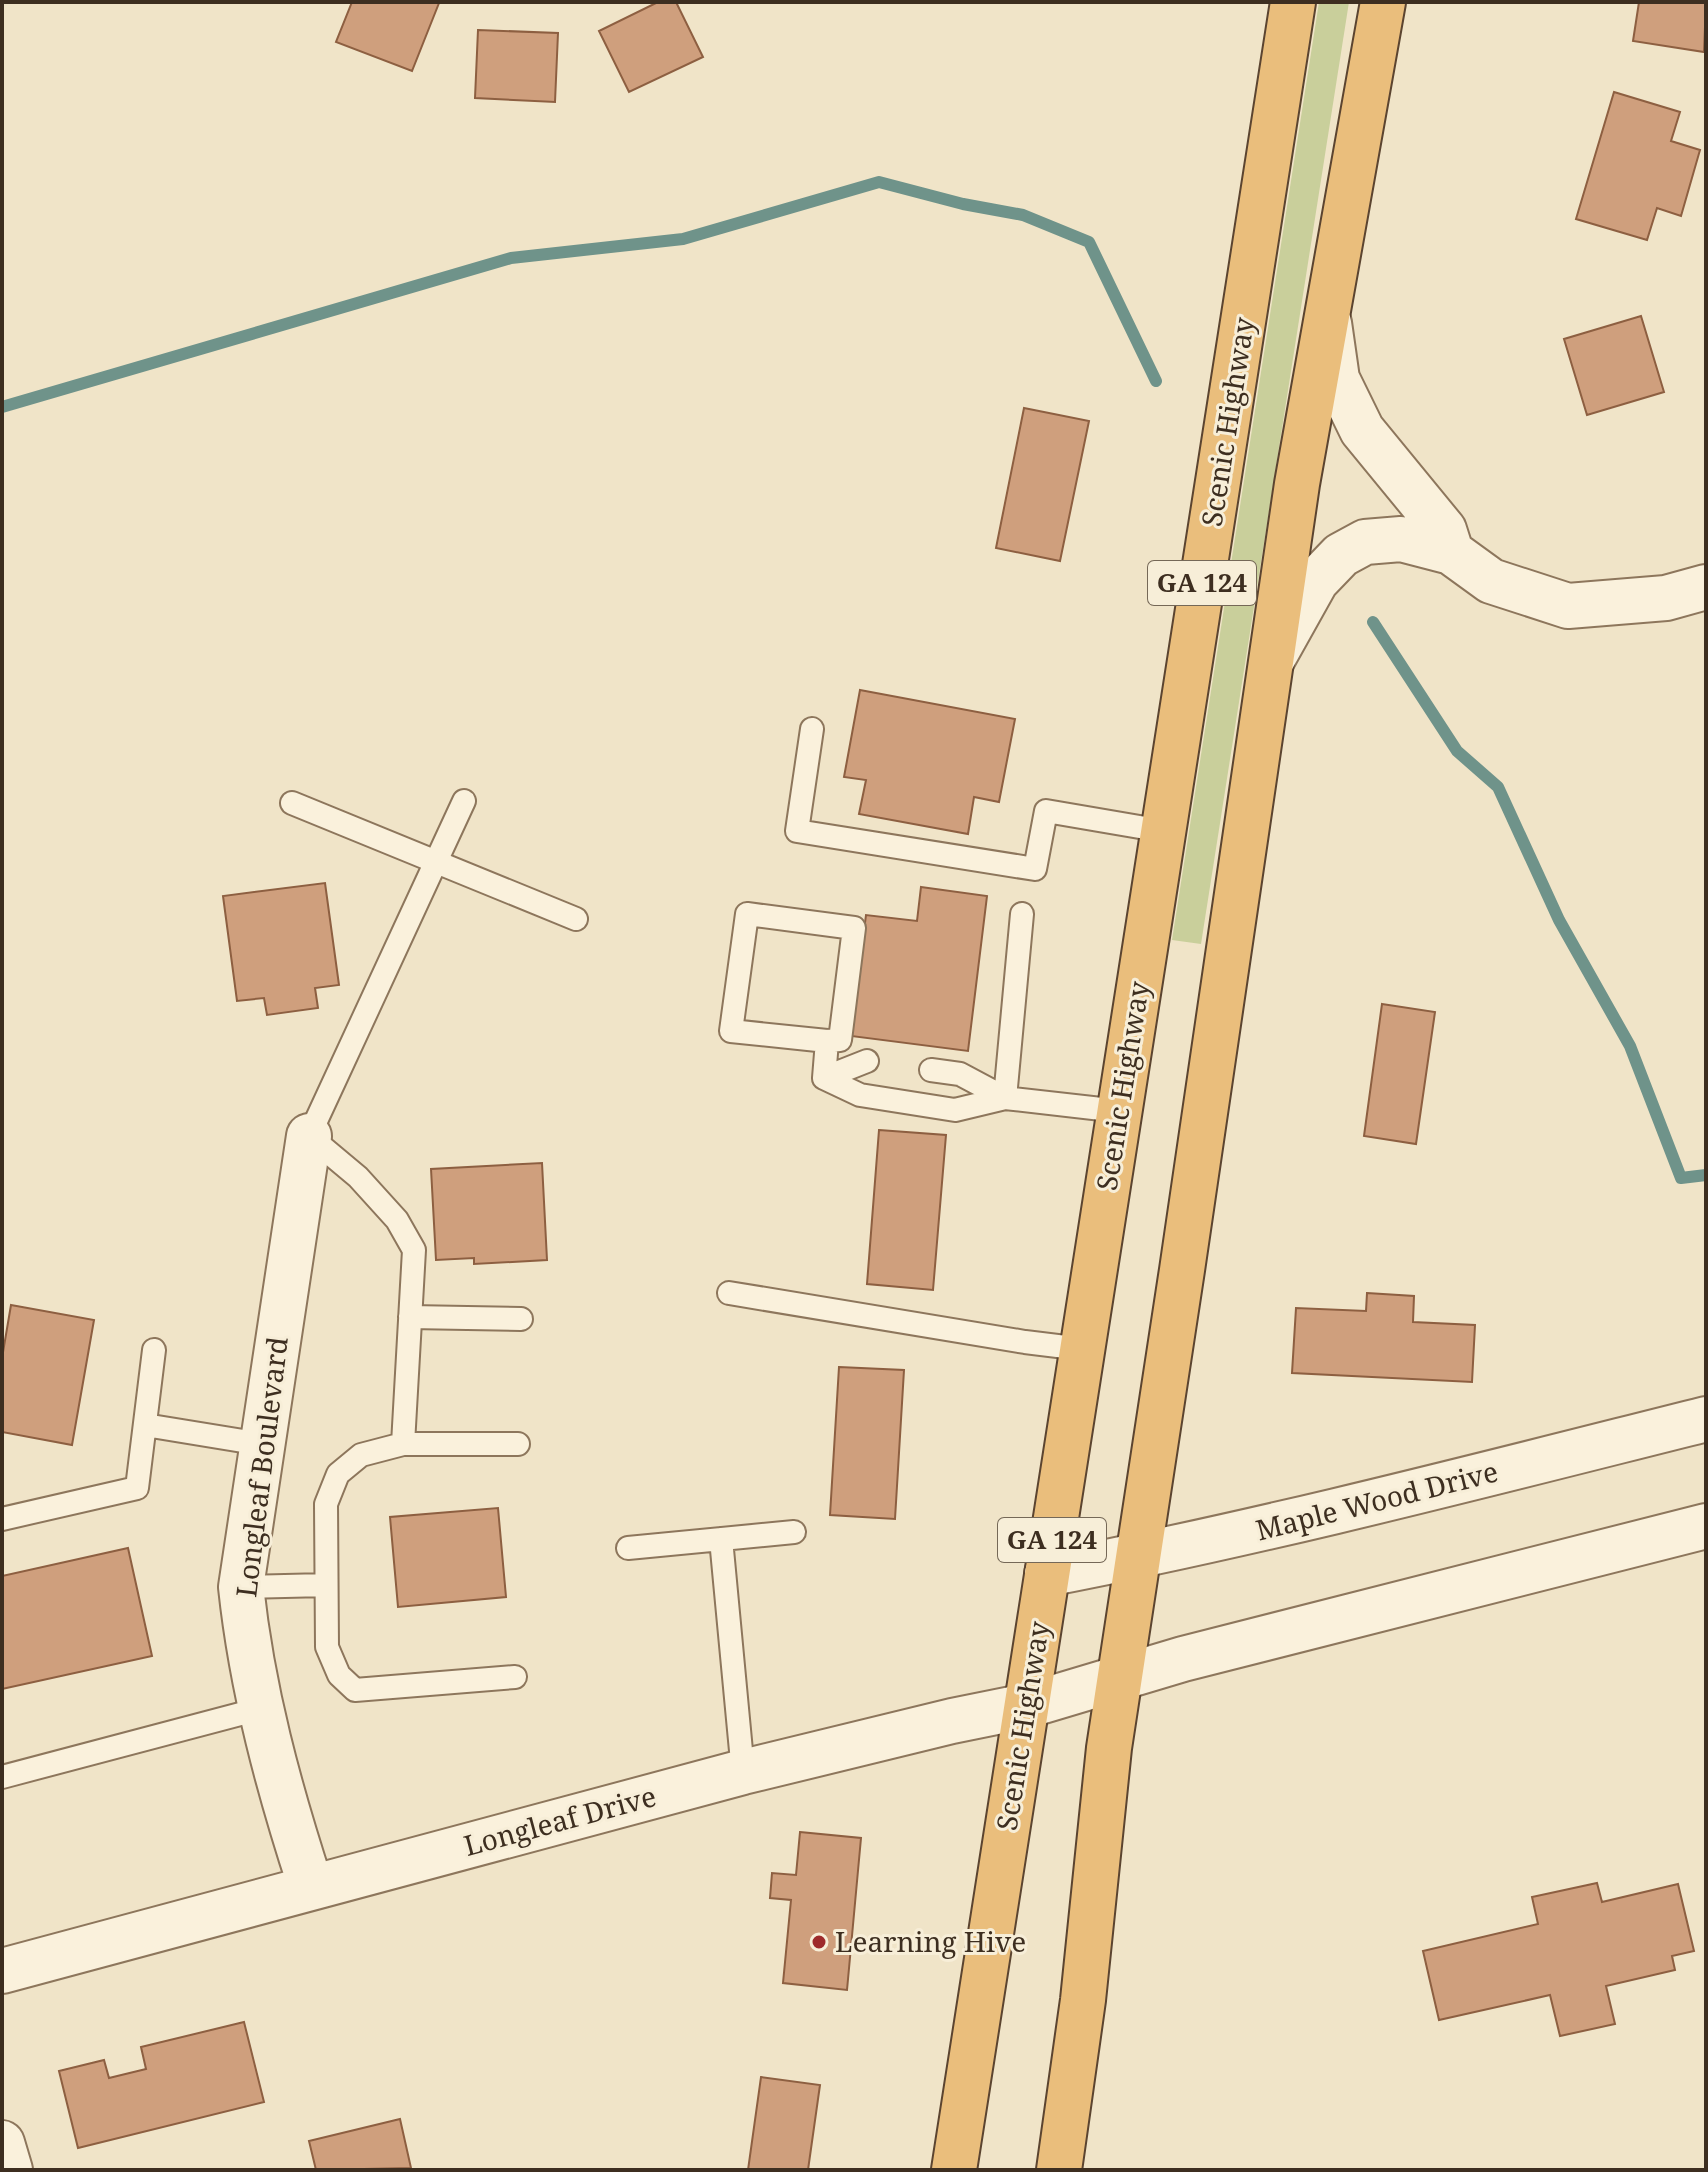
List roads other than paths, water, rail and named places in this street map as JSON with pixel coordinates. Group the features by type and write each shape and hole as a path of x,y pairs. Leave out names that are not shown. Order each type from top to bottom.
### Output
{"highway":[{"name":"Scenic Highway","path":"954,2170 1293,2"},
{"name":"GA 124","path":"1059,2170 1083,2000 1109,1748 1297,484 1383,2"}],"street":[{"path":"1328,312 1337,379 1362,430 1444,530 1451,552"},
{"path":"1271,660 1316,581 1341,555 1365,542 1401,539 1451,552 1491,581 1568,606 1666,598 1706,587"},
{"name":"Longleaf Boulevard","path":"309,1136 241,1587 259,1709 311,1887"},
{"name":"Maple Wood Drive","path":"1047,1574 1427,1490 1706,1419"},
{"path":"1119,1679 1183,1659 1706,1526"},
{"name":"Longleaf Drive","path":"2,1971 743,1772 1026,1706 1119,1679"},
{"path":"2,2143 10,2170"}],"lane":[{"path":"812,729 797,831 1035,869 1046,811 1163,831"},
{"path":"403,1444 414,1250 397,1220 358,1177 309,1136 464,801"},
{"path":"292,803 576,919"},
{"path":"747,914 854,928 840,1040 827,1041 731,1031 747,914"},
{"path":"1005,1098 1022,914"},
{"path":"824,1078 827,1041"},
{"path":"824,1078 867,1061"},
{"path":"931,1070 960,1074 1005,1098"},
{"path":"824,1078 860,1095 955,1110 1005,1098 1119,1111"},
{"path":"729,1293 1082,1349"},
{"path":"410,1317 521,1319"},
{"path":"2,1519 137,1488 154,1350"},
{"path":"145,1425 261,1444"},
{"path":"515,1677 355,1690 339,1675 327,1647 326,1504 338,1474 361,1455 403,1444 518,1444"},
{"path":"628,1548 794,1532"},
{"path":"721,1539 743,1772"},
{"path":"241,1587 326,1585"},
{"path":"2,1777 259,1709"}],"waterway":[{"path":"2,407 511,258 683,239 879,182 963,204 1023,215 1089,242 1156,381"},
{"path":"1373,622 1457,751 1498,787 1559,920 1630,1046 1681,1178 1706,1175"}],"place":[{"name":"Learning Hive","path":"819,1942"}]}
